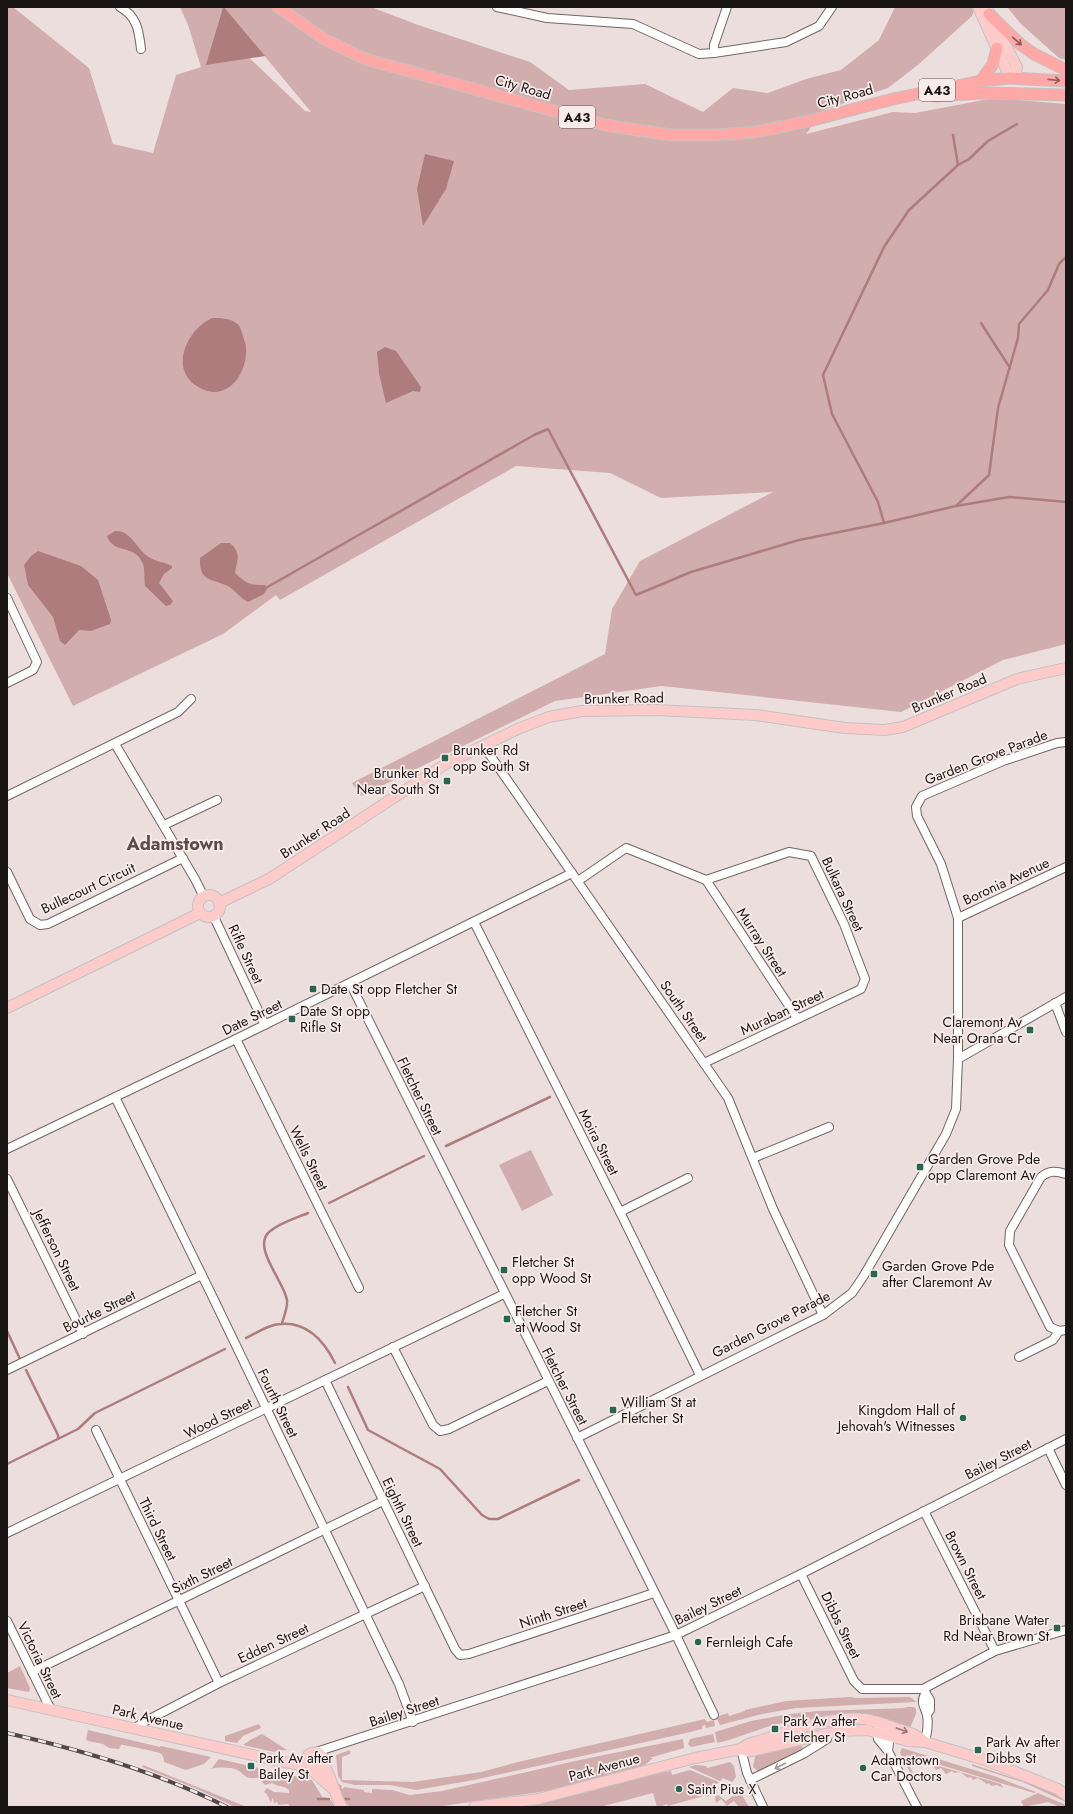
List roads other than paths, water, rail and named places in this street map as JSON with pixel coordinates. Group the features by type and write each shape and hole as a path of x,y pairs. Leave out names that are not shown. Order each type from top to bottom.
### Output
{"highway":[{"name":"City Road","path":"278,7 324,39 365,58 612,126 671,135 716,135 756,132 809,121 981,80 1015,78 1066,82"},
{"path":"988,10 1020,44 1038,56 1066,70"},
{"path":"981,80 994,64 997,48"},
{"path":"982,93 1010,82 1015,78 1021,84 1039,93"},
{"name":"City Road","path":"893,100 982,93 1039,93 1066,95"}],"main road":[{"path":"978,7 1006,69 1015,78"},
{"path":"988,10 1017,67 1015,78"},
{"name":"Brunker Road","path":"219,903 269,879 447,763 520,728 549,717 582,711 656,710 756,715 845,728 884,730 903,727 1017,679 1066,668"},
{"path":"213,896 219,903 219,911 214,917 206,917 200,913 198,904 204,897 213,896"},
{"path":"7,1008 200,913"},
{"name":"Park Avenue","path":"7,1700 284,1762 309,1765"},
{"name":"Park Avenue","path":"474,1807 538,1798 695,1758 741,1749 748,1744 824,1723 858,1719 908,1741 925,1742 985,1760 1063,1791"},
{"name":"Park Avenue","path":"741,1749 752,1751 826,1733 850,1729 880,1729 917,1735 925,1742"},
{"path":"332,1789 331,1777 321,1754 316,1752 310,1753 309,1765 332,1789 342,1807"},
{"path":"309,1765 319,1769 324,1763"}],"street":[{"path":"120,7 128,11 134,18 138,26 141,49"},
{"path":"497,7 546,18 633,24 699,54 786,42 819,26 832,7"},
{"path":"714,53 714,45 727,7"},
{"path":"7,598 36,659 36,666 33,670 7,683"},
{"path":"7,796 178,712 191,699"},
{"name":"Garden Grove Parade","path":"577,1438 700,1375 823,1315 852,1293 863,1277 946,1134 956,1109 958,1059 958,918 941,864 917,816 916,807 918,800 922,796 1003,761 1057,743 1066,742"},
{"path":"115,744 182,858 196,879 204,897"},
{"name":"South Street","path":"484,745 728,1098 773,1209 823,1315"},
{"path":"164,826 217,800"},
{"path":"578,881 626,848 706,880"},
{"name":"Bulkara Street","path":"706,880 789,852 811,856 844,924 865,979"},
{"name":"Bullecourt Circuit","path":"7,872 30,919 40,925 48,924 182,858"},
{"name":"Boronia Avenue","path":"958,918 1066,867"},
{"name":"Date Street","path":"7,1149 265,1025 572,873"},
{"name":"Murray Street","path":"706,880 797,1018"},
{"name":"Rifle Street","path":"214,917 265,1025"},
{"name":"Moira Street","path":"474,922 700,1375"},
{"name":"Muraban Street","path":"704,1063 860,989 865,979"},
{"name":"Fletcher Street","path":"350,983 504,1294 676,1635 714,1715"},
{"path":"958,1059 1066,996"},
{"path":"1055,1003 1066,1032"},
{"name":"Wells Street","path":"236,1039 359,1288"},
{"name":"Fourth Street","path":"115,1097 326,1529 399,1684 412,1722"},
{"path":"753,1158 829,1127"},
{"path":"1063,1330 1050,1327 1009,1245 1009,1238 1010,1231 1041,1177 1046,1173 1056,1171 1066,1174"},
{"path":"620,1212 688,1178"},
{"name":"Jefferson Street","path":"7,1179 83,1334"},
{"name":"Bourke Street","path":"7,1370 202,1275"},
{"name":"Wood Street","path":"7,1533 120,1480 504,1294"},
{"path":"1019,1357 1053,1340 1063,1330"},
{"path":"393,1347 433,1425 440,1431 449,1429 548,1380"},
{"name":"Eighth Street","path":"325,1380 455,1649 460,1655"},
{"name":"Third Street","path":"96,1430 219,1683"},
{"name":"Bailey Street","path":"316,1752 342,1745 676,1635 801,1574 1066,1439"},
{"path":"1048,1448 1066,1485"},
{"name":"Sixth Street","path":"32,1672 383,1501"},
{"name":"Brown Street","path":"924,1511 995,1651"},
{"name":"Dibbs Street","path":"801,1574 858,1687 864,1690 924,1692"},
{"name":"Edden Street","path":"135,1728 219,1683 425,1586"},
{"name":"Ninth Street","path":"460,1655 469,1654 654,1593"},
{"name":"Victoria Street","path":"7,1621 51,1710"},
{"path":"925,1742 927,1714 930,1710 930,1700 924,1692 995,1651 1066,1630"},
{"path":"880,1729 889,1743 888,1751 916,1807"},
{"path":"750,1780 803,1754 827,1740 826,1733"},
{"name":"Bailey Street","path":"324,1763 332,1752 342,1745"},
{"path":"741,1749 750,1780 763,1807"}],"waterway":[{"path":"958,165 969,159 988,141 1017,124"},
{"path":"884,523 878,502 832,414 823,375 884,247 909,210 958,165 953,135"},
{"path":"956,506 989,475 998,408 1018,338 1019,324 1048,290 1059,264 1066,257"},
{"path":"981,323 1010,368"},
{"path":"264,589 534,435 548,429 636,595 691,572 799,540 884,523 956,506 1009,497 1066,502"},
{"path":"446,1146 550,1097"},
{"path":"329,1203 424,1156"},
{"path":"282,1323 287,1300 285,1292 266,1256 264,1247 265,1239 269,1232 278,1226 308,1213"},
{"path":"246,1338 277,1324 291,1324 299,1326 314,1334 320,1340 326,1347 335,1363"},
{"path":"7,1331 20,1359"},
{"path":"7,1464 78,1429 95,1413 225,1349"},
{"path":"26,1370 58,1435 58,1439"},
{"path":"348,1387 368,1430 440,1469 482,1515 489,1519 498,1519 579,1480"},
{"path":"318,1799 329,1799"},
{"path":"343,1799 349,1799"}],"railway":[{"path":"7,1733 119,1763 174,1783 227,1807"}],"place":[{"name":"Brunker Rd opp South St","path":"445,758"},
{"name":"Brunker Rd Near South St","path":"447,781"},
{"name":"Date St opp Fletcher St","path":"313,989"},
{"name":"Date St opp Rifle St","path":"292,1019"},
{"name":"Claremont Av Near Orana Cr","path":"1030,1030"},
{"name":"Garden Grove Pde opp Claremont Av","path":"920,1167"},
{"name":"Fletcher St opp Wood St","path":"504,1270"},
{"name":"Garden Grove Pde after Claremont Av","path":"874,1274"},
{"name":"Fletcher St at Wood St","path":"507,1319"},
{"name":"William St at Fletcher St","path":"613,1410"},
{"name":"Kingdom Hall of Jehovah's Witnesses","path":"963,1418"},
{"name":"Brisbane Water Rd Near Brown St","path":"1057,1628"},
{"name":"Fernleigh Cafe","path":"698,1642"},
{"name":"Park Av after Fletcher St","path":"775,1729"},
{"name":"Park Av after Dibbs St","path":"978,1750"},
{"name":"Park Av after Bailey St","path":"251,1766"},
{"name":"Adamstown Car Doctors","path":"863,1768"},
{"name":"Saint Pius X","path":"679,1789"}],"district":[{"name":"Adamstown","path":"175,844"}]}
